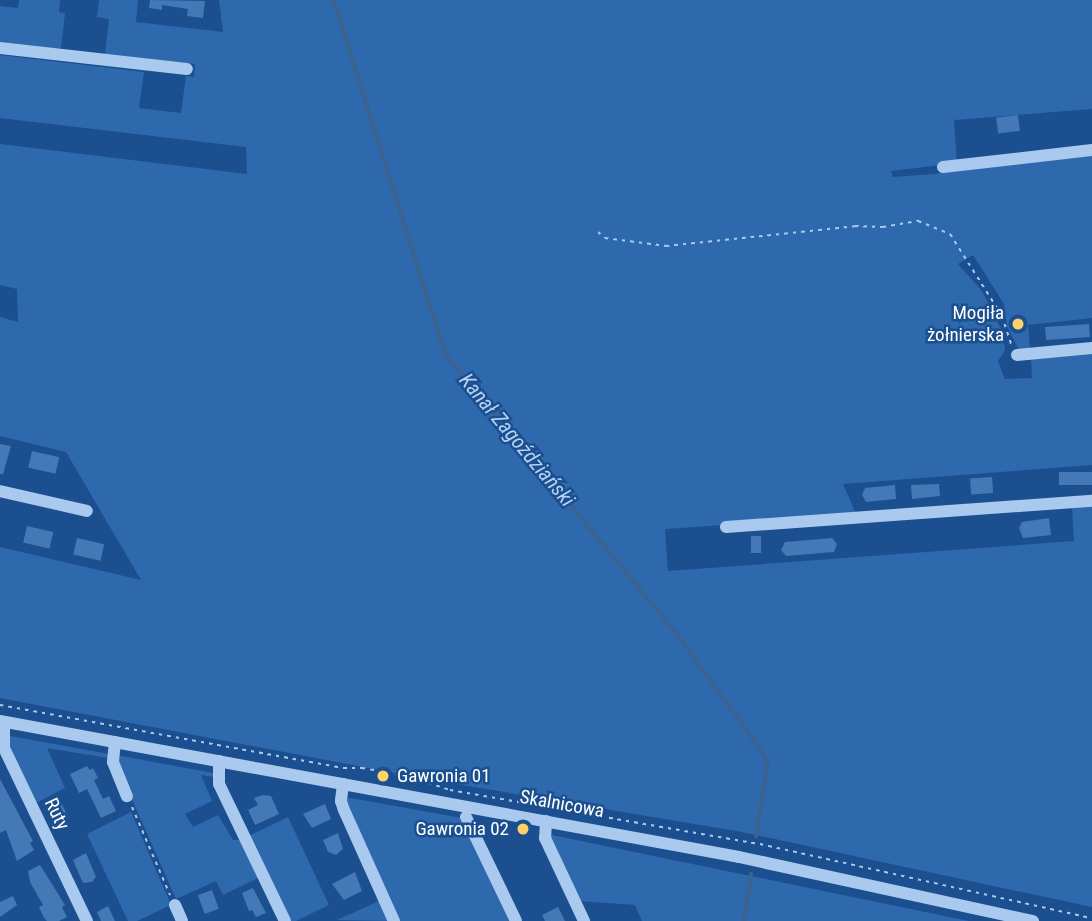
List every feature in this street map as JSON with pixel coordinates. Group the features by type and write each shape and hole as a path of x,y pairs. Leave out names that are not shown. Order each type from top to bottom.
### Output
{"street":[{"path":"0,48 187,69"},
{"path":"943,167 1092,150"},
{"path":"1017,355 1092,348"},
{"path":"0,491 87,511"},
{"path":"726,527 1092,501"},
{"name":"Skalnicowa","path":"2,721 748,859 1033,921"},
{"name":"Ruty","path":"2,721 1,739 4,748 87,921"},
{"path":"115,742 113,762 127,796"},
{"path":"219,761 219,784 285,921"},
{"path":"343,784 341,802 394,921"},
{"path":"467,817 516,921"},
{"path":"546,821 545,838 584,921"},
{"path":"175,905 183,921"}],"path":[{"path":"598,232 605,238 666,246 855,226 883,227 918,221 950,234 1002,316 1017,355"},
{"path":"0,705 343,768 362,768 404,775 450,790 747,841 1092,918"},
{"path":"127,796 175,905"}],"shaded area":[{"path":"19,0 60,0 59,12 65,13 61,49 0,42 0,6 18,8"},
{"path":"99,0 138,0 136,22 223,32 219,0 1092,0 1092,109 954,120 957,163 891,171 893,177 934,174 1028,159 1092,156 1092,318 1028,325 1030,348 1019,350 1007,326 1004,304 973,255 958,264 982,291 1002,331 1005,350 998,361 1005,379 1032,378 1031,357 1092,351 1092,465 843,484 857,516 665,529 668,571 1074,541 1072,507 1092,505 1092,907 742,832 426,779 0,698 0,547 141,580 66,452 0,436 0,317 18,322 17,289 0,285 0,144 247,174 246,147 0,118 0,55 144,72 139,108 181,113 186,76 194,77 195,64 105,54 109,19 97,17"},
{"path":"5,735 109,754 108,758 47,748 65,788 34,804"},
{"path":"116,755 213,773 214,777 201,775 212,801 185,814 193,827 218,815 233,840 242,840 260,877 223,895 216,881 176,899 115,761"},
{"path":"345,797 462,818 510,921 399,921"},
{"path":"131,812 171,905 137,921 128,921 87,834"},
{"path":"288,817 329,905 296,921 289,921 249,836"},
{"path":"547,834 969,921 642,921 635,905 579,901"},
{"path":"379,901 389,921 337,920"}],"building":[{"path":"150,0 205,1 203,18 187,16 188,9 162,5 162,10 149,8"},
{"path":"1018,115 1020,131 998,134 996,118"},
{"path":"1089,324 1090,337 1046,340 1045,327"},
{"path":"0,444 11,446 3,474 0,474"},
{"path":"32,451 59,457 55,474 28,468"},
{"path":"1059,472 1092,472 1092,485 1059,485"},
{"path":"992,477 993,493 971,494 970,479"},
{"path":"939,484 940,496 912,499 911,485"},
{"path":"895,485 896,499 866,502 862,495 865,488"},
{"path":"1049,518 1051,535 1023,538 1019,528 1022,522"},
{"path":"27,526 53,532 49,549 23,543"},
{"path":"751,536 761,536 761,553 751,553"},
{"path":"77,538 104,544 100,561 73,555"},
{"path":"832,538 837,544 834,552 786,556 781,550 785,542"},
{"path":"87,766 90,770 93,768 98,778 94,780 103,799 109,796 116,811 101,818 87,789 79,793 70,774"},
{"path":"0,779 33,841 30,843 34,850 17,861 6,830 0,833"},
{"path":"271,796 279,814 255,825 248,810 258,805 254,798"},
{"path":"59,799 69,818 56,824 47,806"},
{"path":"325,804 331,819 312,828 303,814"},
{"path":"338,833 343,849 336,855 328,852 323,840"},
{"path":"86,853 96,877 92,882 83,883 73,860"},
{"path":"40,865 65,905 62,907 67,917 59,921 47,921 44,918 39,907 43,905 30,882 28,871"},
{"path":"355,872 362,891 344,900 332,884"},
{"path":"253,888 266,913 256,917 252,910 249,911 242,893"},
{"path":"212,890 219,909 205,914 198,895"},
{"path":"13,896 17,905 0,917 0,902"},
{"path":"108,906 115,921 101,921 97,912"},
{"path":"558,907 565,921 545,921 542,915"}],"waterway":[{"name":"Kanał Zagoździański","path":"334,0 445,353 675,631 762,751 768,763 757,836"},
{"name":"Kanał Zagoździański","path":"744,921 751,875"}],"place":[{"name":"Mogiła żołnierska","path":"1018,324"},
{"name":"Gawronia 01","path":"383,776"},
{"name":"Gawronia 02","path":"523,829"}]}
